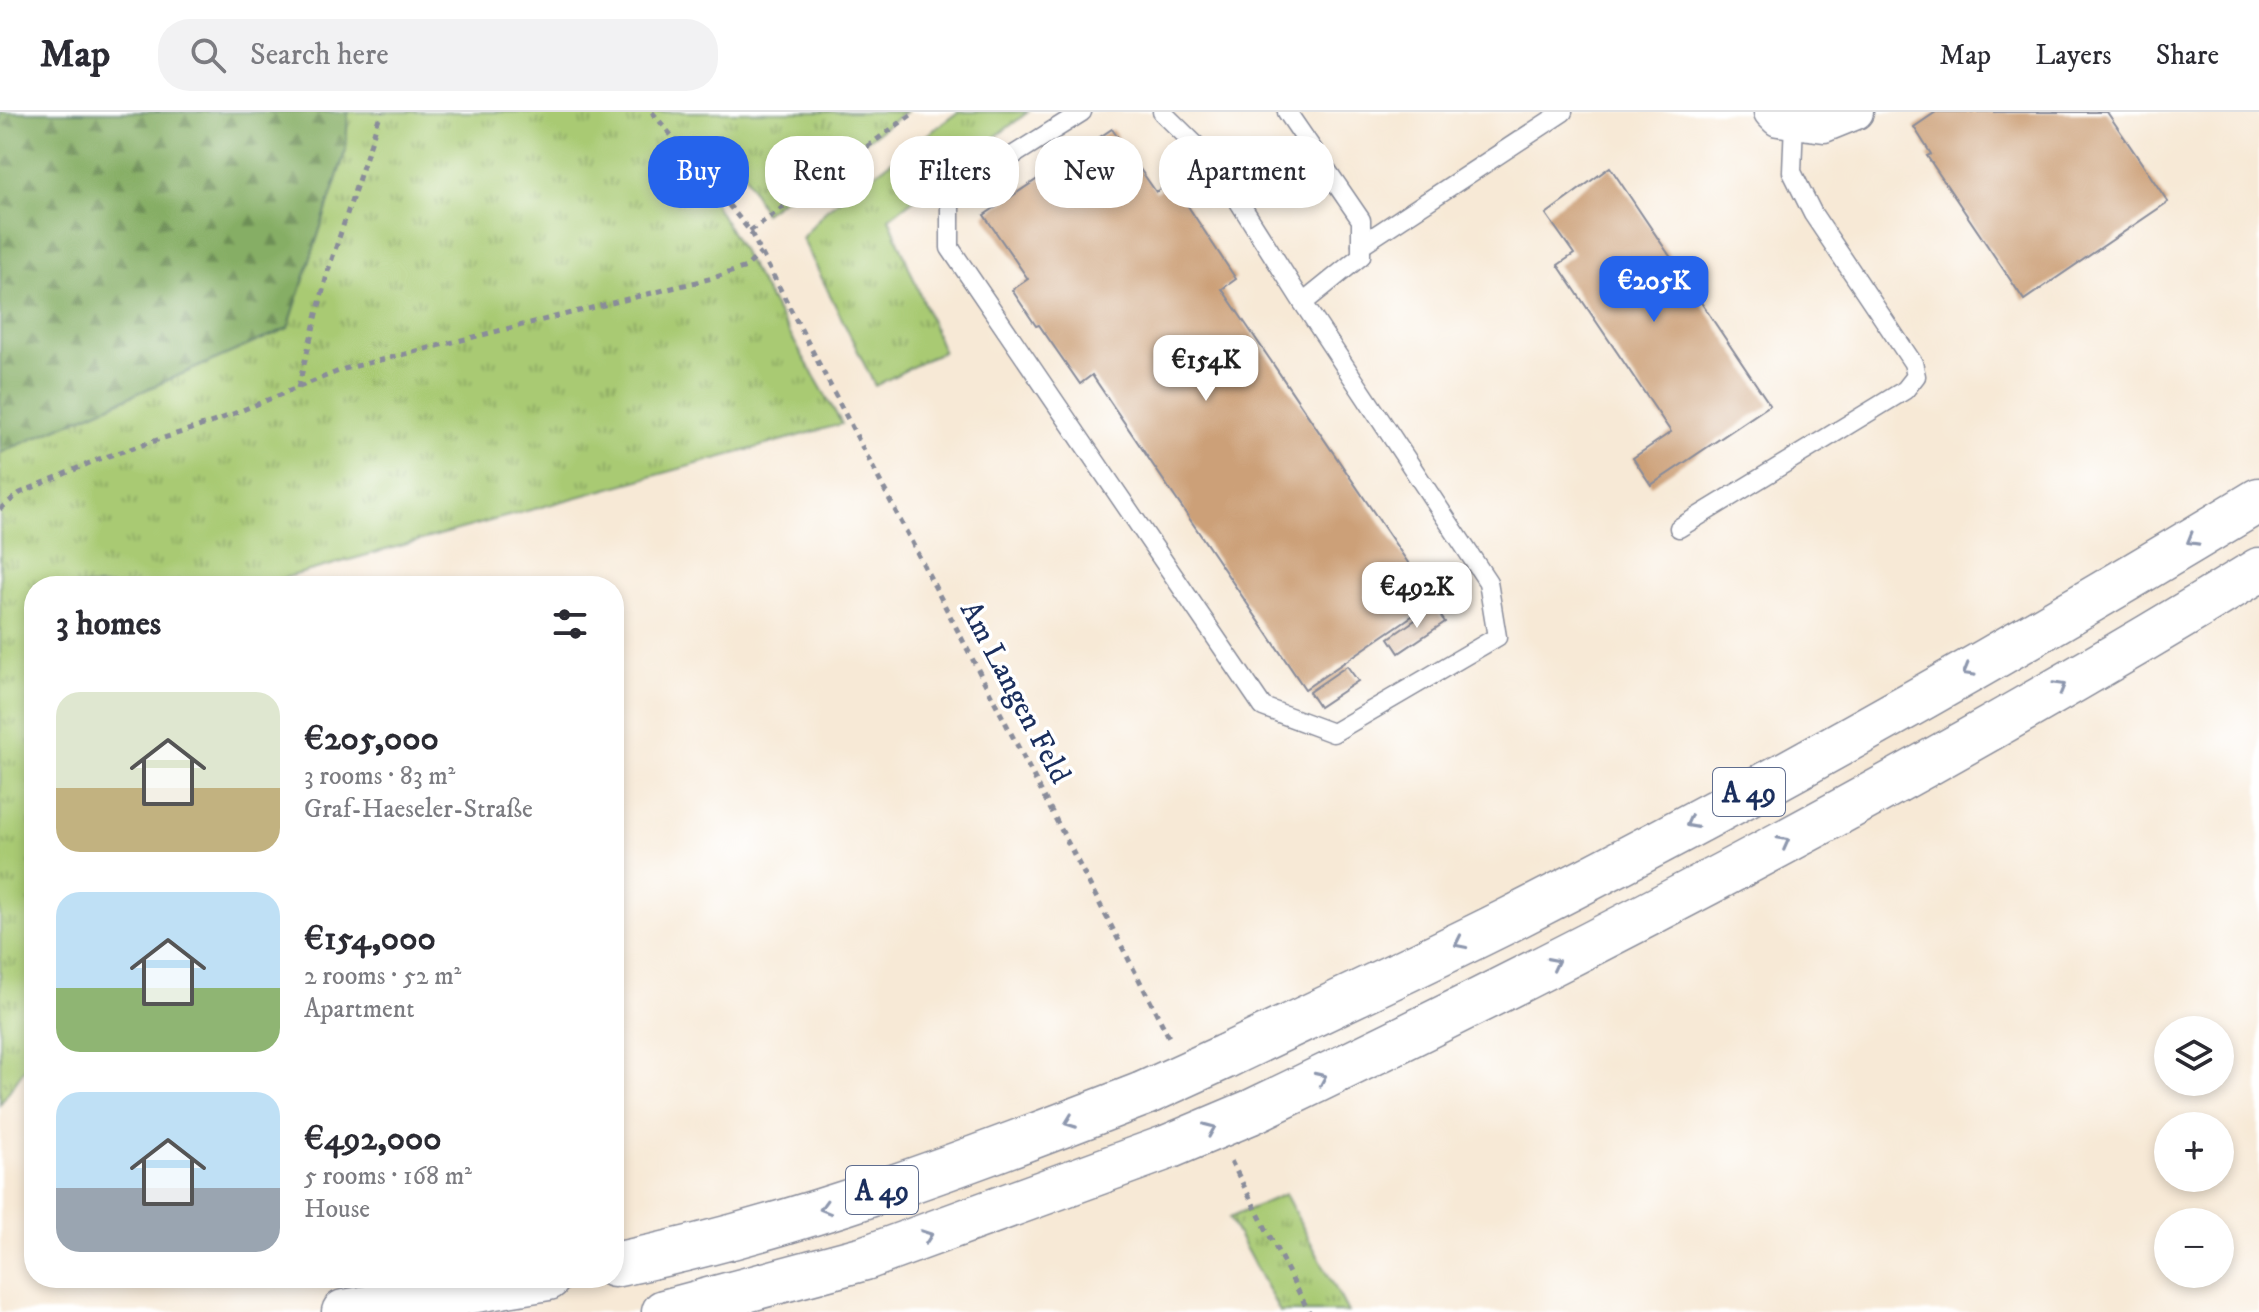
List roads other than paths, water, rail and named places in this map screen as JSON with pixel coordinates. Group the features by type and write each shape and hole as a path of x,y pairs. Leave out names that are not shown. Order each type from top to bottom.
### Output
{"highway":[{"name":"A 49","path":"624,1263 667,1254 844,1203 994,1152 1143,1094 1224,1057 1507,921 1788,772 1960,676 2259,500"},
{"name":"A 49","path":"664,1312 865,1258 1168,1147 1251,1112 1545,968 1825,820 2259,570"},
{"path":"344,1312 488,1288"}],"street":[{"path":"1783,117 1824,125 1856,112"}],"lane":[{"path":"1082,112 950,195 950,248 1263,707 1333,733 1497,637 1488,582 1215,164 1162,112"},
{"path":"1287,112 1361,220 1361,256 1303,303"},
{"path":"1361,245 1563,112"},
{"path":"1679,528 1905,390 1916,376 1913,363 1813,214 1792,172 1783,117"}]}
